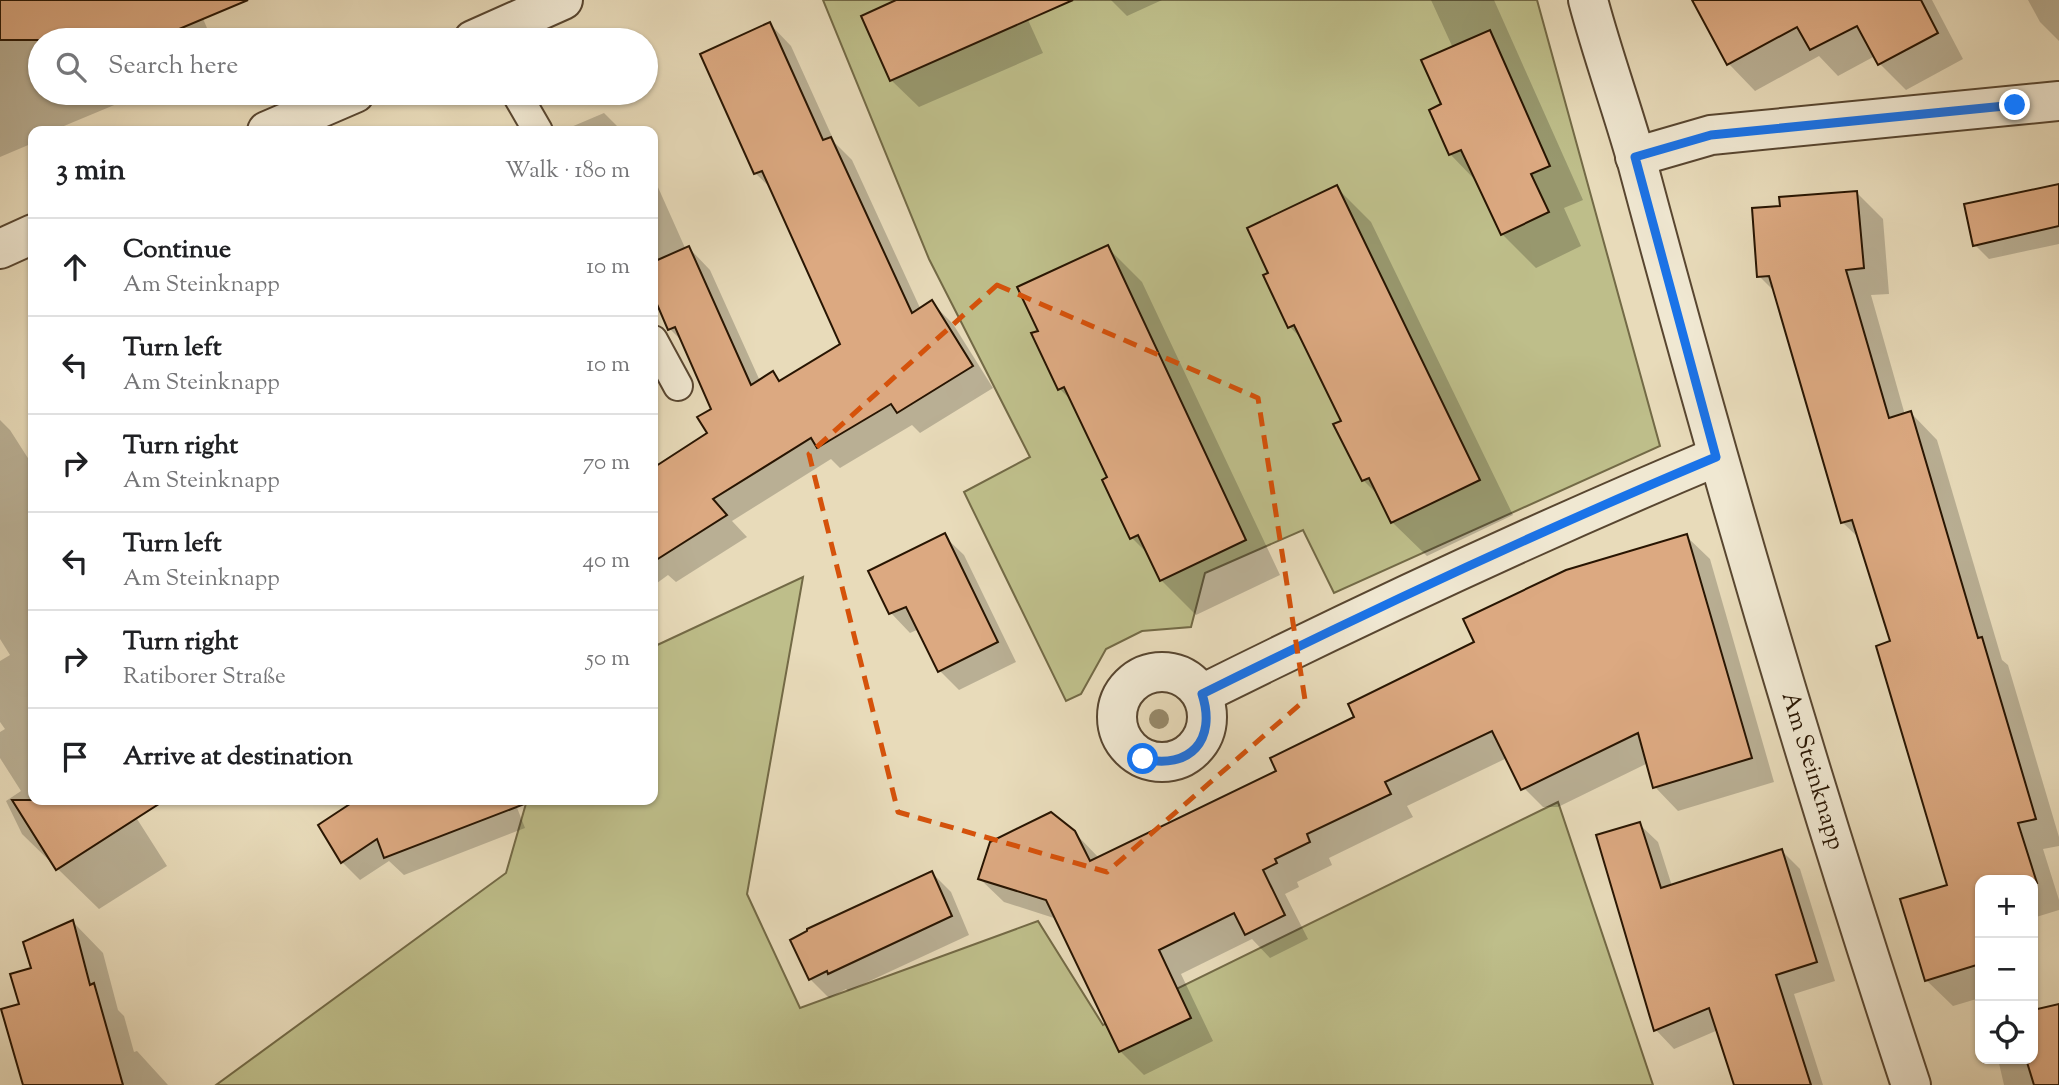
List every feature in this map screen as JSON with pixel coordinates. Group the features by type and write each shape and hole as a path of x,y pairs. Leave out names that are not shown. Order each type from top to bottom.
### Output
{"street":[{"path":"503,28 563,0"},
{"name":"Am Steinknapp","path":"1588,0 1635,157 1716,457 1869,958 1911,1085"},
{"path":"1635,157 1711,135 2059,101"},
{"path":"279,126 327,105"},
{"path":"0,249 28,236"},
{"path":"1202,694 1340,625 1614,500 1716,457"}],"lane":[{"path":"523,105 535,126"},
{"path":"658,349 678,386"}],"highlighted area":[{"path":"997,285 1258,398 1305,700 1107,872 898,812 809,454"}],"green space":[{"path":"823,0 1537,0 1660,446 1334,593 1303,530 1205,573 1191,627 1142,631 1106,649 1081,694 1066,701 964,492 1030,457 929,259"},
{"path":"803,577 747,894 800,1008 1038,921 1103,1025 1558,802 1653,1085 216,1085 506,873 526,805 658,805 658,645"}],"building":[{"path":"0,0 248,0 182,28 28,28 28,40 0,40"},
{"path":"896,0 1073,0 890,81 861,16"},
{"path":"1692,0 1921,0 1938,33 1878,65 1857,26 1810,50 1797,27 1727,65"},
{"path":"770,22 823,140 831,137 912,313 932,300 973,366 897,413 891,404 817,448 811,438 713,499 727,515 658,559 658,465 707,433 697,417 711,409 675,327 668,330 658,307 658,260 689,246 751,385 773,371 779,381 840,344 762,171 754,174 700,54"},
{"path":"1490,30 1550,166 1531,174 1549,212 1501,235 1461,150 1449,155 1429,110 1441,104 1421,60"},
{"path":"2059,184 2059,226 1973,246 1964,204"},
{"path":"1337,185 1480,480 1391,523 1369,478 1362,481 1333,424 1341,421 1294,325 1288,328 1263,275 1268,273 1247,228"},
{"path":"1857,191 1864,268 1846,270 1889,418 1911,411 1978,638 1982,637 2036,819 2018,823 2034,875 1975,875 1975,966 1925,981 1900,899 1947,885 1876,646 1890,641 1852,520 1841,523 1769,276 1757,277 1752,208 1780,206 1779,197"},
{"path":"1108,245 1246,540 1160,581 1138,535 1130,539 1102,480 1107,477 1064,387 1058,390 1031,333 1038,331 1017,287"},
{"path":"945,533 998,642 938,672 906,607 889,614 868,571"},
{"path":"1687,534 1752,758 1653,788 1638,733 1521,790 1492,731 1385,782 1391,794 1307,834 1310,842 1275,859 1277,863 1263,870 1285,915 1245,935 1234,913 1159,950 1191,1018 1119,1052 1046,900 978,879 990,842 1051,812 1075,831 1090,861 1276,771 1270,758 1354,717 1348,704 1474,642 1463,619 1566,570"},
{"path":"12,800 28,800 28,805 157,805 56,870"},
{"path":"348,805 522,805 384,858 377,839 341,863 318,825"},
{"path":"1640,822 1661,888 1782,849 1817,962 1776,975 1811,1085 1734,1085 1709,1008 1654,1031 1596,835"},
{"path":"932,871 952,916 828,974 827,971 809,980 790,940 807,929"},
{"path":"73,920 90,985 94,983 123,1085 23,1085 1,1009 19,1004 10,974 31,968 23,942"},
{"path":"2059,1004 2059,1085 2034,1085 2028,1064 2038,1064 2038,1009"}],"route":[{"path":"1143,759 1162,764 1181,759 1196,748 1206,732 1208,713 1202,694 1340,625 1537,534 1716,457 1635,157 1711,135 2015,105"}]}
